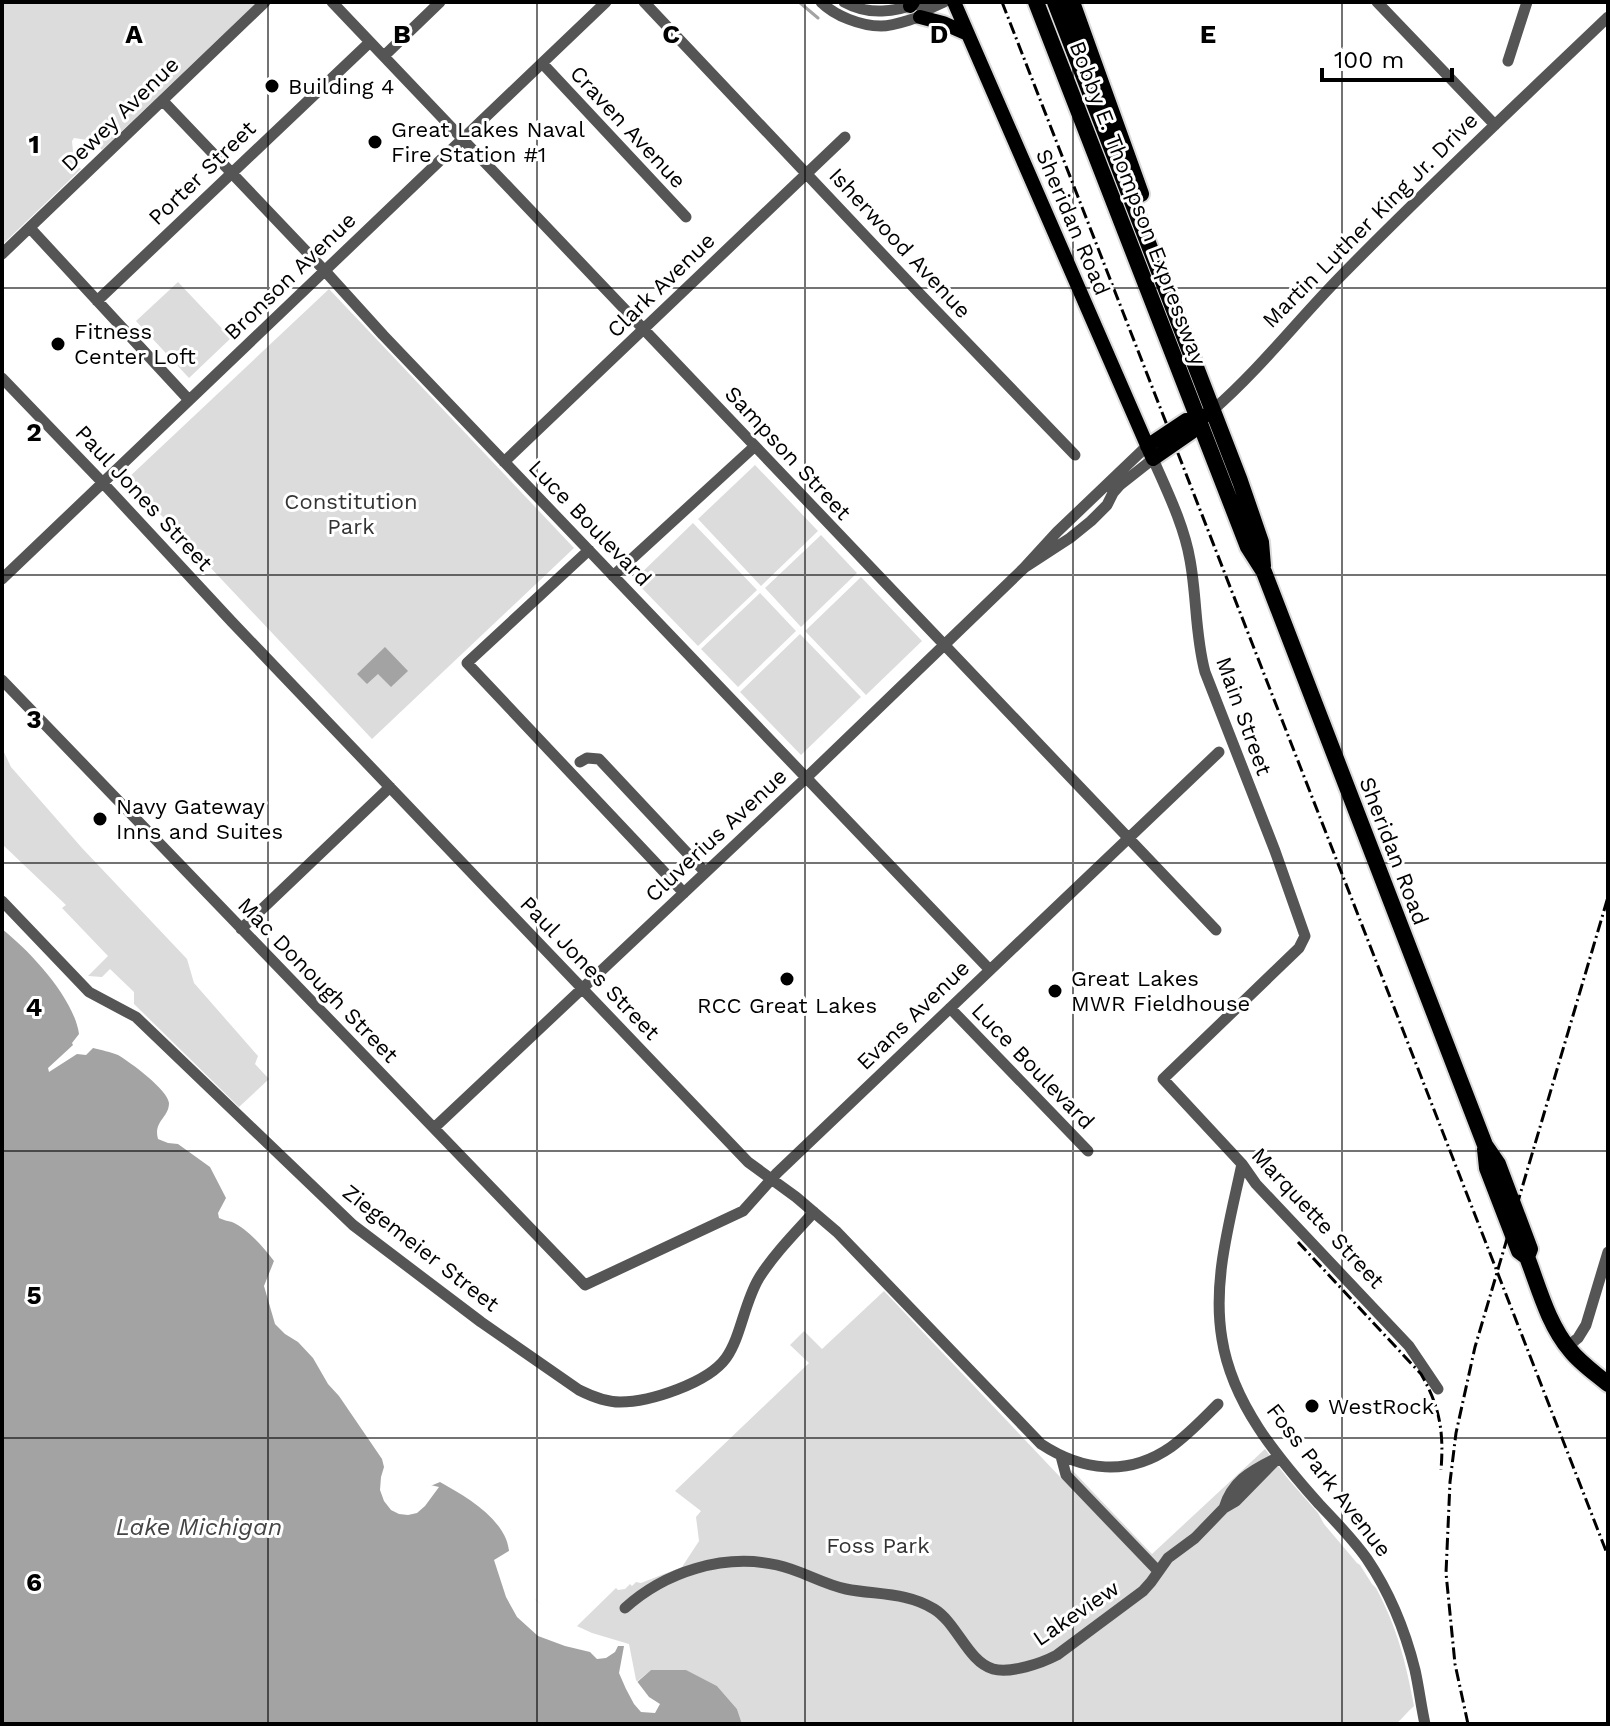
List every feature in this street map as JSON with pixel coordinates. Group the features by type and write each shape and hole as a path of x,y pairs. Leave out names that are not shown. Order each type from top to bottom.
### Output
{"highway":[{"name":"Bobby E. Thompson Expressway","path":"1036,2 1199,421"},
{"name":"Bobby E. Thompson Expressway","path":"1055,2 1213,410"},
{"path":"1072,2 1141,194 1140,219"},
{"name":"Sheridan Road","path":"1213,410 1261,542 1264,572"},
{"name":"Sheridan Road","path":"1199,421 1248,547 1264,572 1485,1145 1498,1164 1530,1249 1527,1257 1551,1318 1576,1358 1608,1384"}],"main road":[{"name":"Sheridan Road","path":"954,2 1150,453"},
{"path":"916,7 968,34"},
{"name":"Martin Luther King Jr. Drive","path":"1150,453 1192,432 1199,421 1213,410"}],"street":[{"name":"Dewey Avenue","path":"2,254 265,2"},
{"name":"Sampson Street","path":"332,2 1216,930"},
{"path":"384,56 440,2"},
{"name":"Bronson Avenue","path":"2,579 606,2"},
{"name":"Isherwood Avenue","path":"644,2 1075,455"},
{"path":"821,2 845,17 881,26 916,7"},
{"path":"844,2 867,11 916,7 922,12 944,2"},
{"path":"1377,2 1495,125"},
{"path":"1508,61 1527,2"},
{"name":"Martin Luther King Jr. Drive","path":"1213,410 1339,278 1608,17"},
{"name":"Porter Street","path":"97,301 370,42"},
{"name":"Craven Avenue","path":"542,63 686,217"},
{"name":"Luce Boulevard","path":"163,101 990,970"},
{"name":"Clark Avenue","path":"504,462 845,137"},
{"path":"30,228 189,400"},
{"name":"Paul Jones Street","path":"2,378 748,1162 837,1232 1034,1437 1061,1456 1066,1475 1158,1571"},
{"path":"613,576 755,446"},
{"name":"Cluverius Avenue","path":"434,1128 806,778 1024,568 1057,532 1150,453"},
{"name":"Main Street","path":"1150,453 1191,562 1197,634 1205,672 1305,936 1299,948 1163,1079"},
{"path":"589,550 467,663 684,893"},
{"name":"Mac Donough Street","path":"2,680 585,1285 612,1272"},
{"name":"Evans Avenue","path":"612,1272 743,1211 771,1179 1219,752"},
{"path":"580,762 587,758 599,759 705,872"},
{"path":"241,929 390,787"},
{"name":"Ziegemeier Street","path":"2,901 89,992 136,1017 353,1225 481,1322 588,1395 617,1402 642,1400 702,1380 714,1371 728,1355 748,1299 764,1271 814,1212"},
{"name":"Luce Boulevard","path":"950,1008 1088,1151"},
{"name":"Marquette Street","path":"1163,1079 1242,1164 1256,1184 1409,1346 1438,1389"},
{"name":"Foss Park Avenue","path":"1242,1164 1221,1270 1219,1302 1221,1336 1232,1379 1279,1457 1355,1543 1379,1578 1404,1630 1425,1724"},
{"path":"1567,1347 1578,1338 1586,1325 1608,1252"},
{"path":"1061,1456 1097,1467 1143,1462 1170,1448 1218,1404"},
{"name":"Lakeview","path":"625,1608 659,1583 688,1571 712,1563 756,1562 788,1569 838,1587 908,1597 923,1603 951,1623 981,1663 996,1670 1009,1670 1046,1661 1057,1655 1143,1591 1168,1558 1236,1501 1279,1457"}],"green space":[{"path":"2,2 257,2 102,150 94,141 74,138 74,162 81,169 2,245"},
{"path":"178,282 231,338 189,378 136,321"},
{"name":"Constitution Park","path":"329,289 574,548 372,739 127,479"},
{"path":"755,465 818,531 761,586 698,519"},
{"path":"693,523 757,590 698,646 634,580"},
{"path":"821,535 857,573 801,627 765,588"},
{"path":"861,577 922,641 866,695 805,631"},
{"path":"760,593 796,631 738,687 701,649"},
{"path":"800,634 861,697 801,755 740,692"},
{"path":"2,748 11,767 82,848 187,959 194,983 258,1056 255,1064 269,1079 239,1107 134,1004 134,992 110,969 102,977 88,976 108,956 62,908 66,905 2,844"},
{"name":"Foss Park","path":"884,1291 1062,1479 1072,1470 1152,1554 1265,1449 1376,1588 1400,1646 1414,1706 1396,1724 742,1724 737,1709 717,1686 685,1670 651,1670 634,1684 574,1629 616,1588 625,1589 630,1584 632,1586 682,1567 699,1541 696,1517 701,1511 675,1491 809,1363 790,1345 804,1331 822,1349"}],"water":[{"path":"385,647 408,671 391,687 378,674 367,684 357,674"},
{"name":"Lake Michigan","path":"2,929 49,976 75,1020 79,1034 73,1045 48,1068 49,1072 77,1054 86,1055 93,1048 118,1055 156,1084 169,1103 159,1124 158,1139 178,1144 210,1167 226,1198 218,1213 219,1218 244,1229 274,1261 271,1285 277,1316 313,1352 397,1473 421,1490 440,1482 486,1513 506,1539 514,1582 566,1625 626,1646 635,1684 651,1670 686,1670 717,1686 737,1709 742,1724 2,1724"}],"pier":[{"path":"273,1252 278,1260 275,1285 281,1314 317,1350 407,1478 422,1485 439,1487 417,1513 399,1514 384,1501 380,1490 384,1467 382,1459 313,1358 275,1324 264,1286 274,1261"},
{"path":"512,1549 517,1580 537,1601 568,1622 629,1644 636,1680 649,1697 660,1704 655,1713 641,1712 626,1689 619,1673 624,1646 618,1646 606,1658 597,1659 590,1652 538,1636 517,1617 506,1597 494,1560"}],"waterway":[{"path":"799,2 818,18"}],"railway":[{"path":"1002,2 1608,1556"},
{"path":"1468,1724 1455,1664 1446,1573 1450,1482 1456,1433 1475,1347 1608,897"},
{"path":"1298,1242 1421,1374 1433,1398 1439,1420 1441,1470"}],"place":[{"name":"Building 4","path":"272,86"},
{"name":"Great Lakes Naval Fire Station #1","path":"375,142"},
{"name":"Fitness Center Loft","path":"58,344"},
{"name":"Navy Gateway Inns and Suites","path":"100,819"},
{"name":"RCC Great Lakes","path":"787,979"},
{"name":"Great Lakes MWR Fieldhouse","path":"1055,991"},
{"name":"WestRock","path":"1312,1406"}]}
